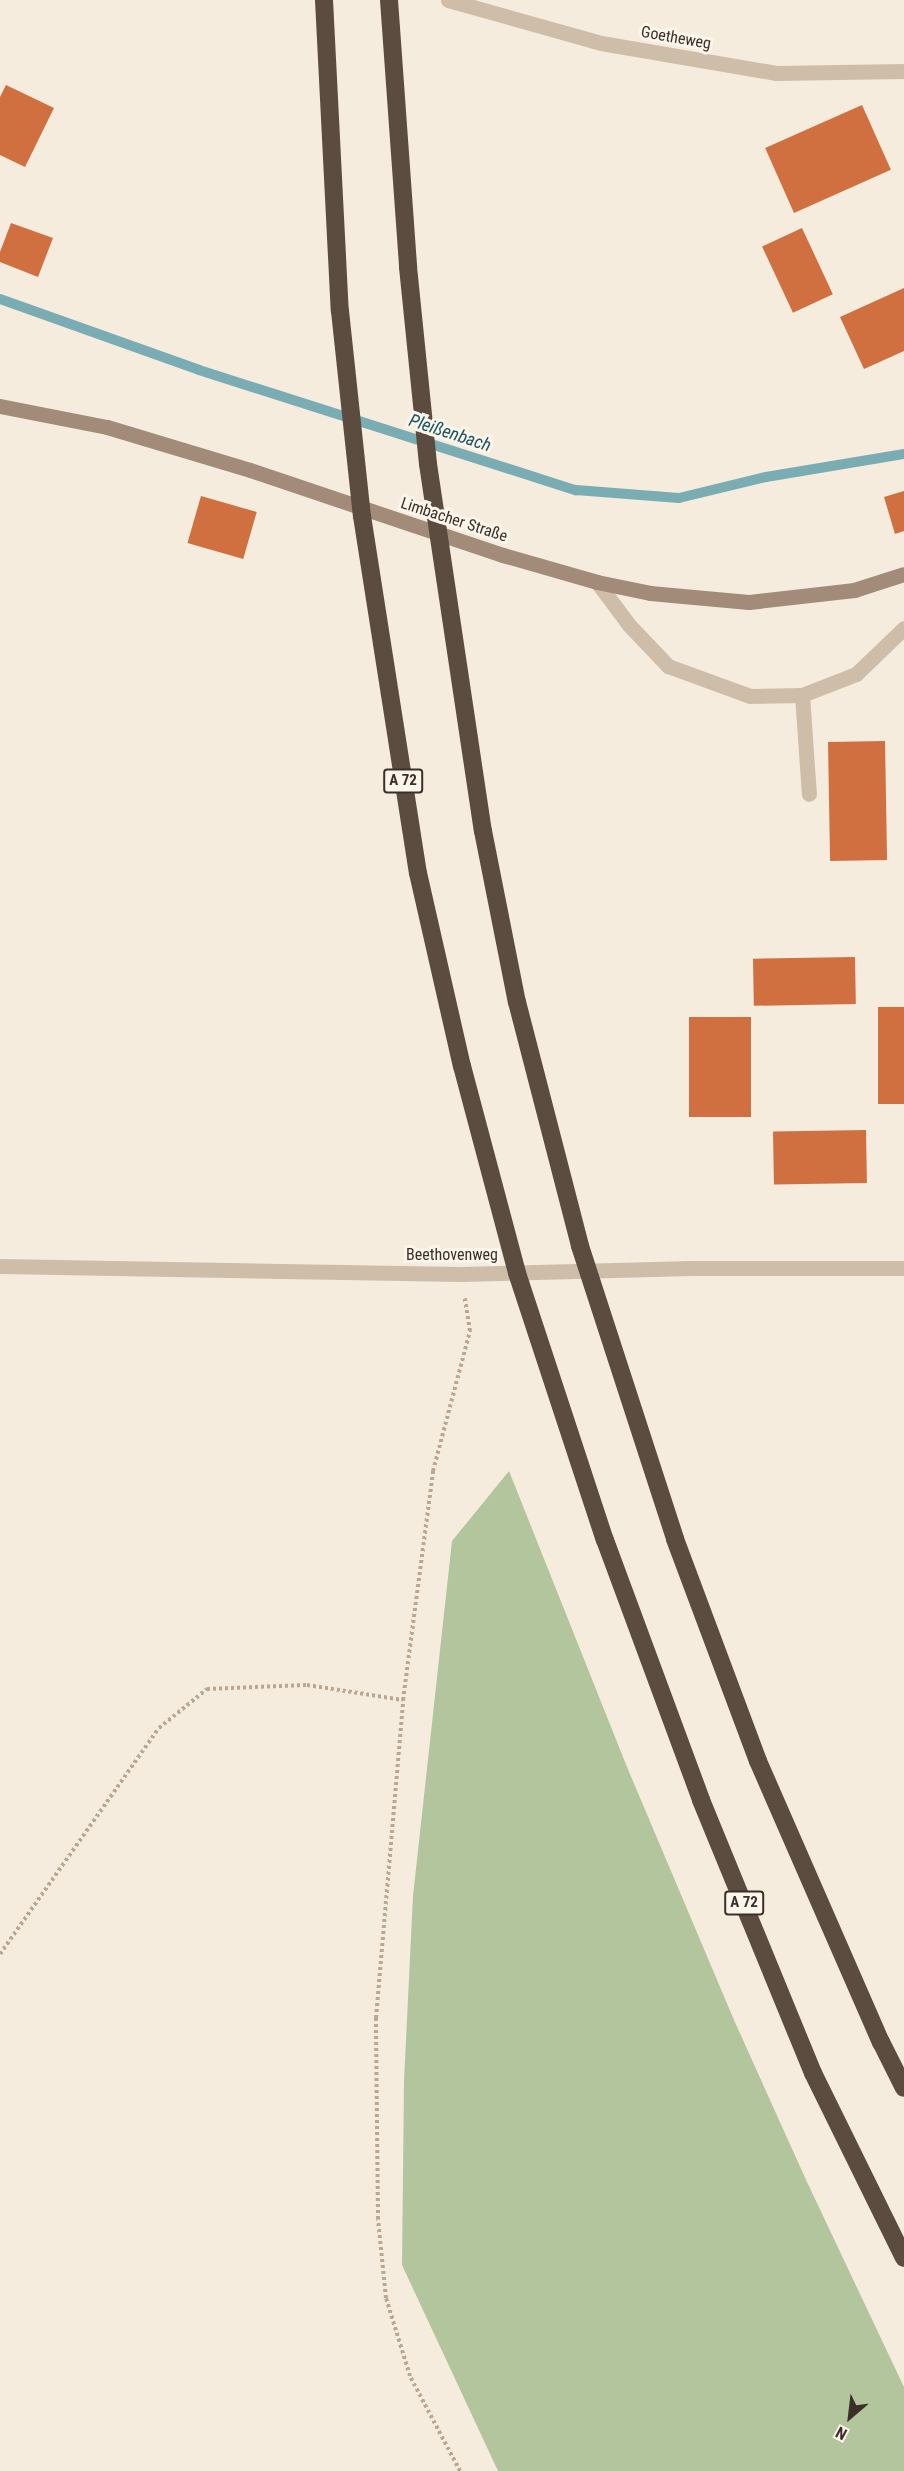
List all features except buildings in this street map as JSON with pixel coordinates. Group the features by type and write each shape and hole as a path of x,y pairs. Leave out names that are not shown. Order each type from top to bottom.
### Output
{"highway":[{"name":"A 72","path":"324,0 341,323 362,516 418,873 462,1066 518,1273 605,1540 702,1800 813,2073 904,2258"},
{"path":"389,0 408,267 428,464 483,831 518,1002 580,1246 675,1539 758,1761 876,2031 904,2088"}],"street":[{"name":"Goetheweg","path":"448,0 474,3 602,43 776,73 901,74"},
{"name":"Limbacher Straße","path":"0,406 107,427 250,470 503,555 597,582 650,593 749,602 854,590 904,574"},
{"path":"597,582 629,626 668,666 750,696 802,695 856,674 904,628"},
{"path":"802,695 808,794"},
{"name":"Beethovenweg","path":"0,1266 461,1274 757,1267 904,1268"}],"path":[{"path":"460,2471 410,2376 387,2298 378,2219 376,2018 403,1700 433,1470 470,1331 461,1274"},
{"path":"0,1953 159,1728 207,1689 307,1685 403,1700"}],"green space":[{"path":"509,1471 627,1767 734,2020 807,2182 904,2387 904,2471 498,2471 402,2265 404,2081 413,1896 452,1541"}],"waterway":[{"name":"Pleißenbach","path":"0,299 199,370 576,490 679,498 766,477 904,454"}]}
